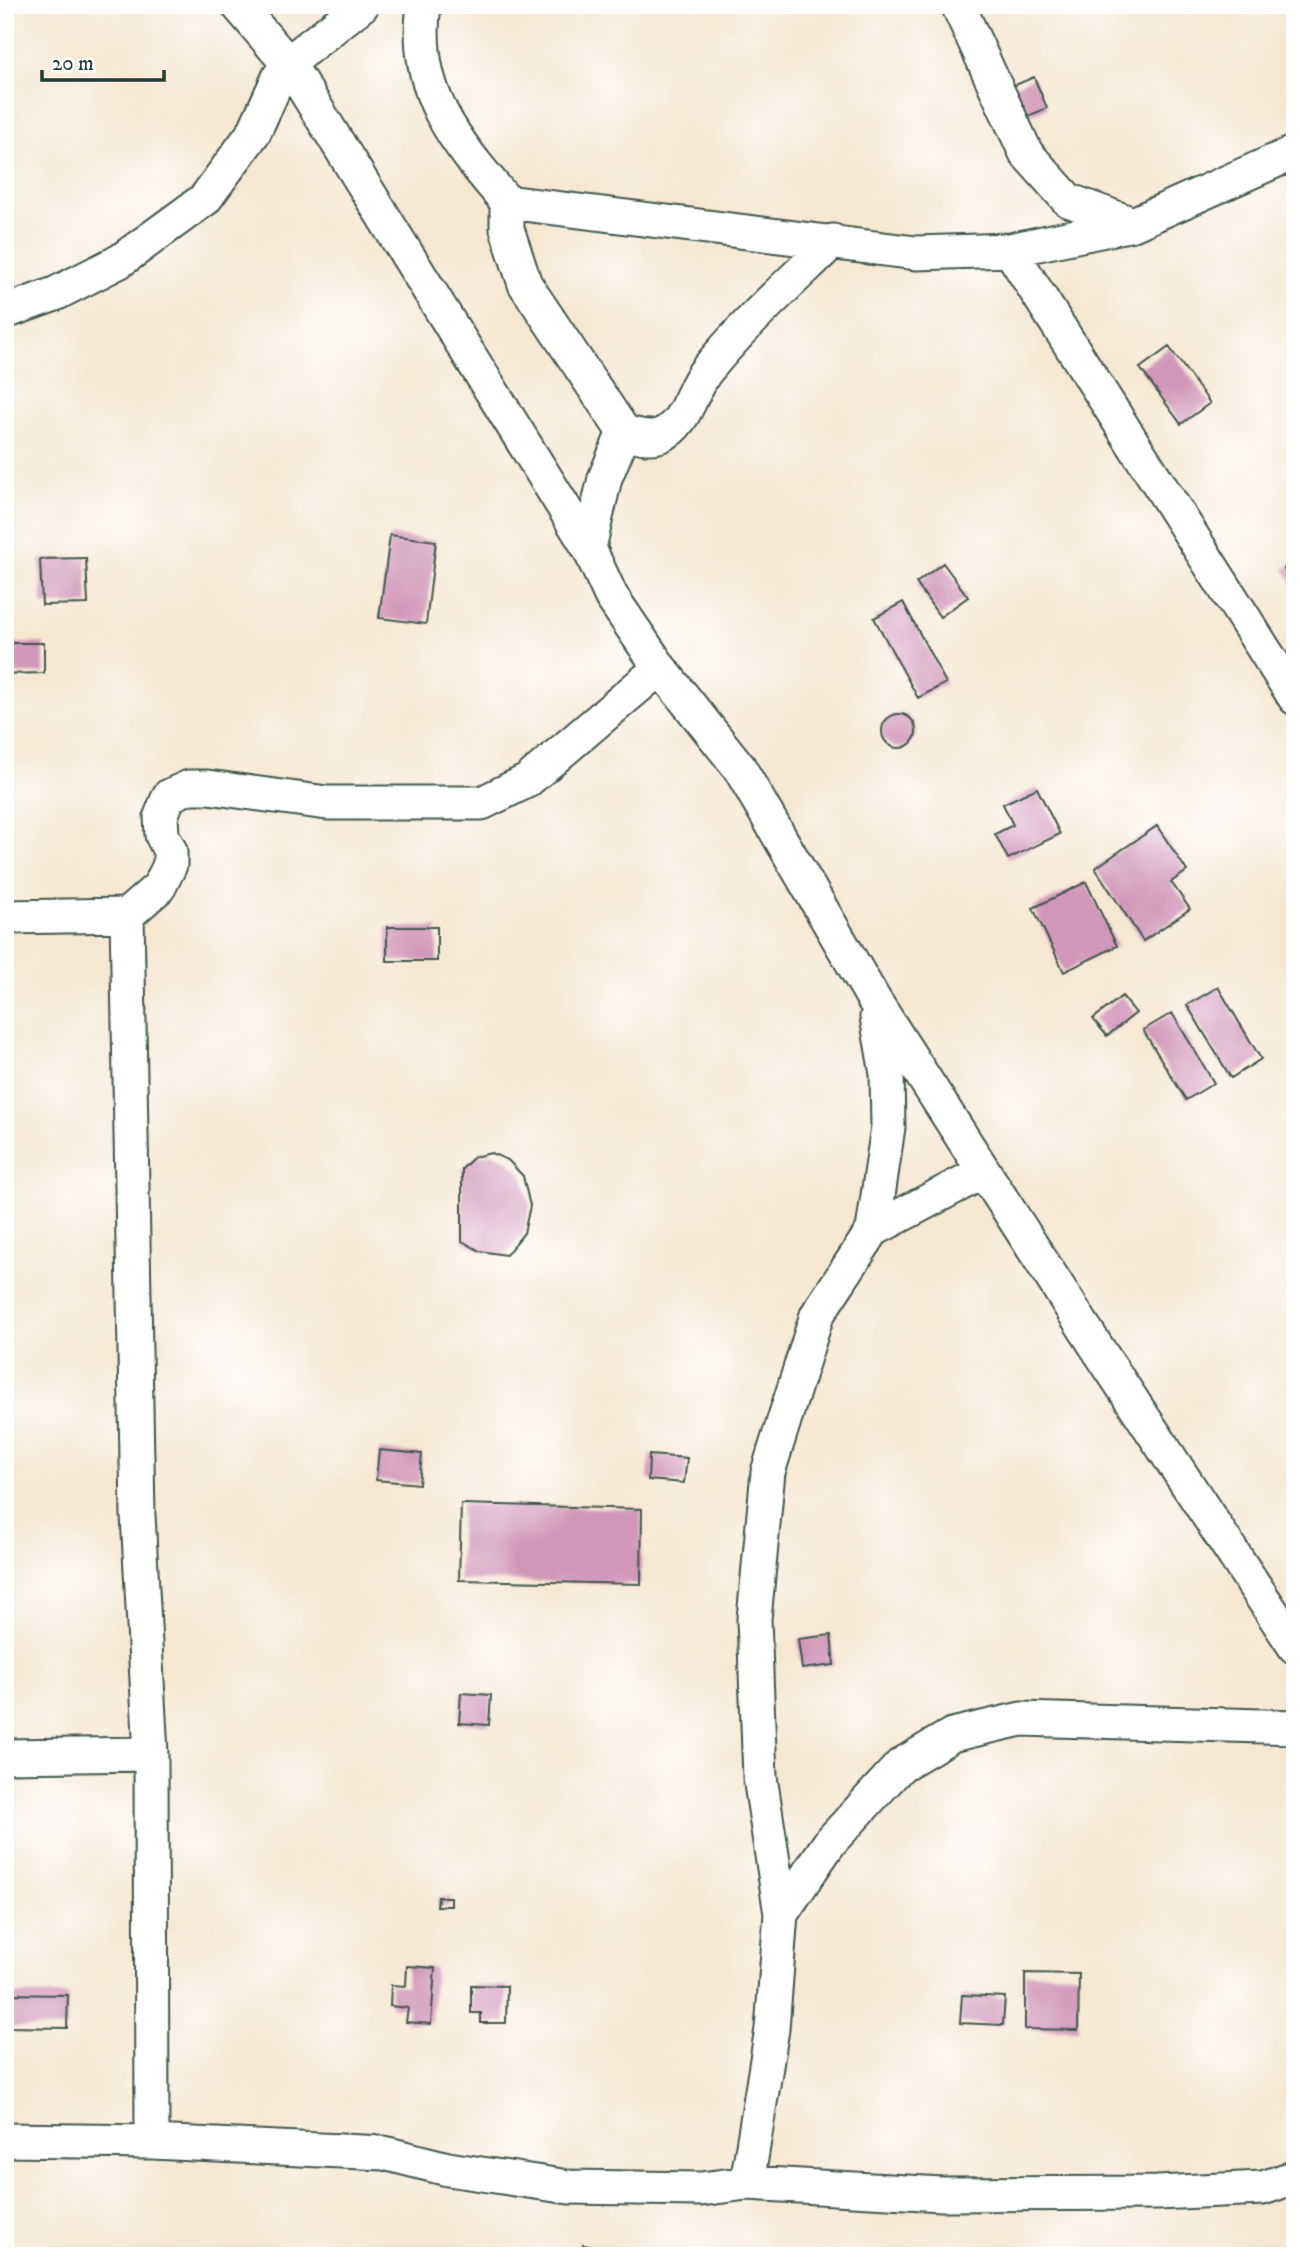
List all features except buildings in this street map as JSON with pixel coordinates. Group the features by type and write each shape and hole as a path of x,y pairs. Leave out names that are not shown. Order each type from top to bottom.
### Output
{"street":[{"path":"238,5 290,66 589,548 611,596 660,668 739,767 874,1000 983,1172 1295,1647"},
{"path":"5,312 55,295 120,261 205,199 254,132 279,77 302,51 362,5"},
{"path":"424,5 421,27 427,84 461,149 507,202 507,229 525,284 624,432 646,437 660,436 672,428 705,373 750,323 833,241"},
{"path":"958,5 1026,153 1068,200 1133,225"},
{"path":"507,202 916,253 1010,250 1133,225 1295,152"},
{"path":"1010,250 1295,698"},
{"path":"589,548 605,478 624,432"},
{"path":"5,917 127,915 159,887 170,865 170,851 162,835 161,816 169,796 189,787 208,787 327,803 482,803 527,781 660,668"},
{"path":"127,915 138,1515 151,1755 152,2142"},
{"path":"747,2183 772,2029 781,1914 760,1777 755,1632 768,1472 817,1315 873,1230 888,1127 887,1074 874,1000"},
{"path":"873,1230 983,1172"},
{"path":"781,1914 830,1842 901,1765 952,1735 1021,1719 1295,1727"},
{"path":"5,1756 151,1755"},
{"path":"5,2140 152,2142 384,2153 447,2169 569,2187 701,2189 747,2183 942,2194 1157,2193 1263,2188 1295,2177"}]}
